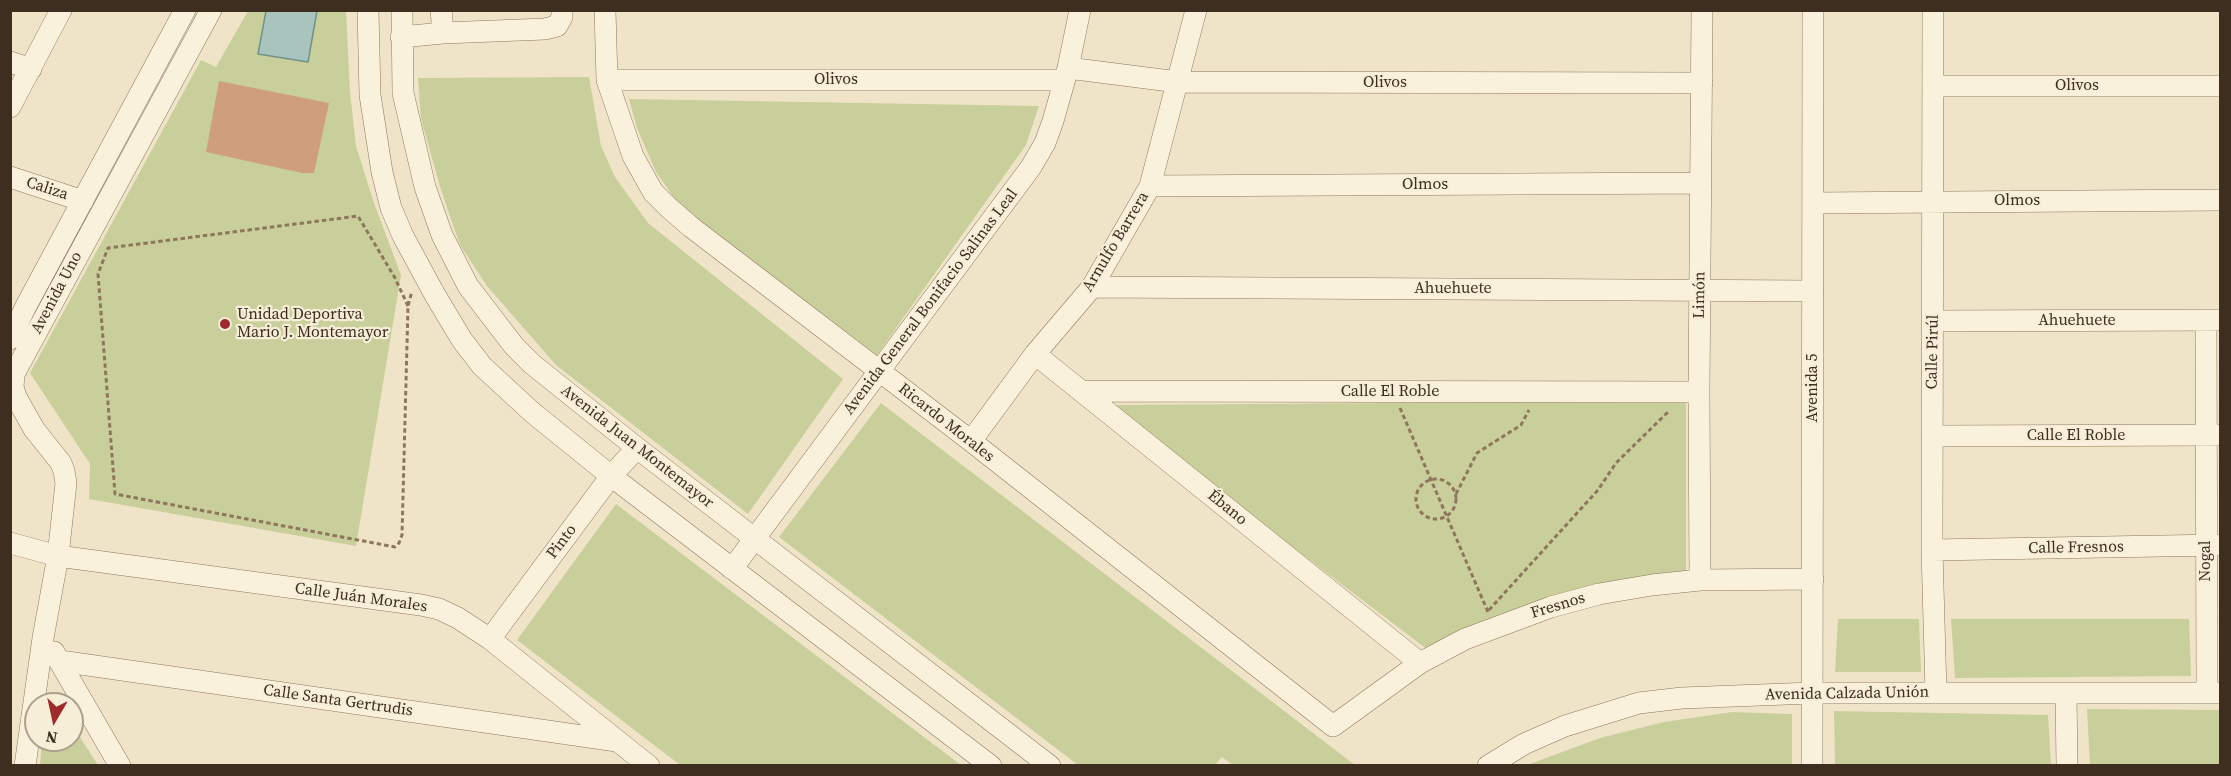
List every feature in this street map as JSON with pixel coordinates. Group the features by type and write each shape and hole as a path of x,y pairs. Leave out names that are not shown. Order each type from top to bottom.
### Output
{"street":[{"path":"10,107 61,10"},
{"name":"Avenida Uno","path":"10,339 18,303 83,201 185,10"},
{"name":"Avenida Uno","path":"25,765 43,638 58,556 66,483 64,471 17,414 13,387 14,374 211,10"},
{"path":"368,10 370,95 382,172 391,208 418,267 462,340 482,366 533,413 611,476 991,765"},
{"name":"Avenida Juan Montemayor","path":"402,10 403,93 425,187 442,235 468,286 493,320 532,364 637,448 1050,765"},
{"path":"441,10 443,33"},
{"path":"401,37 557,26 562,18 562,10"},
{"name":"Ricardo Morales","path":"605,10 607,80 633,156 653,192 668,207 971,441 1333,726"},
{"name":"Avenida General Bonifacio Salinas Leal","path":"732,569 1030,167 1045,143 1066,74 1080,10"},
{"name":"Arnulfo Barrera","path":"971,441 1035,354 1092,287 1150,186 1196,10"},
{"name":"Limón","path":"1700,580 1694,392 1701,291 1702,10"},
{"name":"Avenida 5","path":"1812,765 1813,10"},
{"name":"Calle Pirúl","path":"1933,10 1932,550 1936,693"},
{"path":"10,62 31,69"},
{"name":"Olivos","path":"607,80 1066,74 1178,82 1702,83"},
{"name":"Olivos","path":"1933,86 2220,86"},
{"path":"370,95 403,93"},
{"name":"Caliza","path":"10,177 83,201"},
{"name":"Olmos","path":"1150,186 1701,183"},
{"name":"Olmos","path":"1813,203 2220,200"},
{"name":"Ahuehuete","path":"1092,287 1813,291"},
{"name":"Ahuehuete","path":"1934,321 2213,320"},
{"name":"Nogal","path":"2213,320 2214,693"},
{"name":"Ébano","path":"1035,354 1420,663"},
{"name":"Calle El Roble","path":"1082,391 1694,392"},
{"name":"Calle El Roble","path":"1932,436 2214,435"},
{"name":"Pinto","path":"490,639 611,476 637,448"},
{"name":"Calle Juán Morales","path":"10,543 58,556 421,604 439,609 458,618 490,639 649,765"},
{"name":"Calle Fresnos","path":"1932,550 2213,545"},
{"name":"Fresnos","path":"1333,726 1420,663 1465,639 1491,619 1551,607 1599,594 1652,585 1700,580 1812,579"},
{"path":"43,638 60,661 120,765"},
{"name":"Calle Santa Gertrudis","path":"60,661 617,741"},
{"name":"Avenida Calzada Unión","path":"1488,765 1524,744 1565,726 1639,704 1682,698 1812,693 2214,693"},
{"path":"2066,693 2067,765"}],"path":[{"path":"408,306 395,278 358,216 108,248 98,274 116,494 395,547 402,535 408,306 418,267"},
{"path":"1393,392 1491,619 1598,490 1616,463 1694,392"},
{"path":"1456,494 1448,483 1442,480 1431,480 1418,490 1417,504 1424,516 1431,519 1447,516 1455,508 1456,494 1477,453 1525,420 1536,392"}],"green space":[{"name":"Unidad Deportiva Mario J. Montemayor","path":"248,11 346,11 350,92 356,146 401,275 356,546 89,499 90,464 30,373 201,60 216,67"},
{"path":"589,77 601,146 615,177 648,223 843,379 748,514 556,365 487,286 460,245 441,190 421,119 418,78"},
{"path":"629,99 1039,106 1026,145 877,355 679,205 656,172 637,128"},
{"path":"1686,401 1686,571 1428,650 1106,405"},
{"path":"881,403 1355,765 1233,765 1222,757 1215,765 1078,765 779,537"},
{"path":"616,504 961,765 680,765 517,640"},
{"path":"1838,619 1919,619 1921,672 1835,672"},
{"path":"1951,619 2189,619 2191,676 1955,678"},
{"path":"2087,709 2220,710 2220,765 2090,765"},
{"path":"1834,711 2048,715 2051,765 1835,765"},
{"path":"1732,712 1792,714 1792,765 1527,765 1600,738 1664,722"},
{"path":"84,743 98,765 40,765 41,752 84,752"}],"water":[{"path":"266,11 317,11 308,62 258,54"}],"building":[{"path":"219,81 329,103 314,173 302,173 206,152"}],"place":[{"name":"Unidad Deportiva Mario J. Montemayor","path":"225,324"}]}
